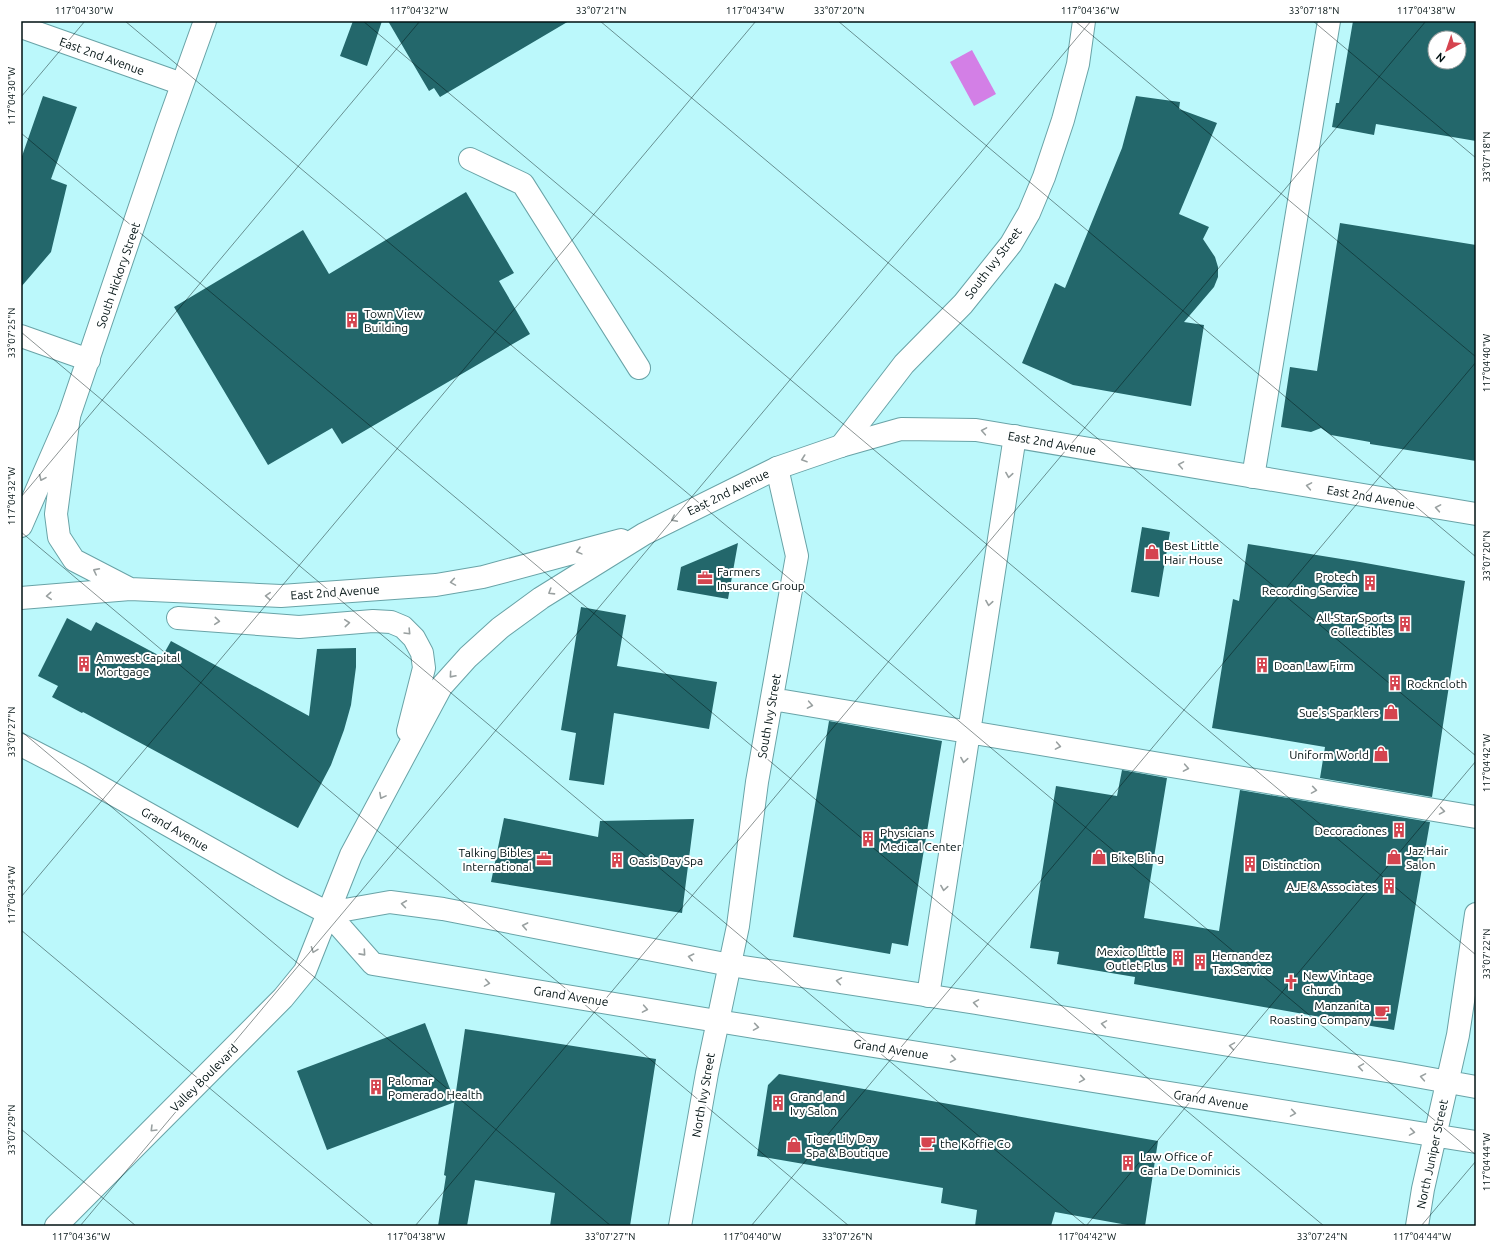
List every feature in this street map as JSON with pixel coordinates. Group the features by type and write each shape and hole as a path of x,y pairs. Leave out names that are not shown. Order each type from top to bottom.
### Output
{"main road":[{"name":"South Hickory Street","path":"21,526 69,416 182,84 205,21"},
{"name":"South Ivy Street","path":"841,446 904,364 963,304 1011,244 1029,213 1044,177 1063,120 1078,64 1084,21"},
{"path":"1254,477 1329,21"},
{"name":"East 2nd Avenue","path":"21,27 182,84"},
{"path":"470,159 523,184 639,368"},
{"path":"21,336 89,360"},
{"path":"69,416 56,514 59,537 74,560 130,589"},
{"name":"East 2nd Avenue","path":"328,913 351,855 441,687 468,657 500,628 541,598 644,534 777,468 841,446 901,429 976,430 1476,514"},
{"path":"928,996 1015,436"},
{"name":"South Ivy Street","path":"730,965 738,926 757,782 797,556 777,468"},
{"name":"East 2nd Avenue","path":"21,598 130,589 281,596 436,585 483,577 644,534"},
{"path":"178,618 299,628 372,621 391,622 403,627 414,638 422,653 424,668 400,762"},
{"path":"772,699 1476,816"},
{"name":"Grand Avenue","path":"21,745 81,776 275,886 328,913 373,964 717,1021 1476,1142"},
{"path":"328,913 390,902 443,909 730,965 1448,1081 1476,1087"},
{"name":"Valley Boulevard","path":"56,1226 283,998 305,971 328,913"},
{"name":"North Juniper Street","path":"1417,1226 1422,1189 1458,1035 1476,914"},
{"name":"North Ivy Street","path":"680,1226 706,1073 730,965"}],"shaded area":[{"path":"972,50 996,94 974,106 950,62"}],"building":[{"path":"353,21 382,21 367,66 340,56"},
{"path":"388,21 569,21 440,97 434,88 429,91"},
{"path":"1353,21 1476,21 1476,141 1376,124 1374,135 1332,127 1336,103 1339,103"},
{"path":"43,96 77,107 51,179 67,185 51,252 21,287 21,159"},
{"path":"1136,96 1180,102 1179,109 1217,123 1179,214 1209,227 1203,239 1215,257 1218,267 1218,277 1214,287 1184,322 1204,325 1191,406 1073,385 1022,363 1055,283 1065,288 1122,148"},
{"name":"Town View Building","path":"466,192 514,273 499,281 530,334 342,444 332,428 268,465 174,307 303,230 329,274"},
{"path":"1340,223 1476,245 1476,461 1370,444 1370,442 1331,435 1321,428 1311,432 1281,427 1290,367 1317,371"},
{"name":"Best Little Hair House","path":"1142,527 1170,532 1159,597 1131,592"},
{"name":"Farmers Insurance Group","path":"738,543 728,599 677,590 681,567"},
{"path":"1248,544 1465,581 1432,797 1320,778 1325,747 1212,728 1233,599 1239,601"},
{"path":"581,607 626,615 617,666 717,682 709,729 614,713 604,785 569,780 576,733 561,730"},
{"path":"67,618 91,631 96,622 162,657 171,641 309,716 317,649 356,648 356,667 351,705 344,730 331,765 298,828 83,712 82,713 52,697 58,686 38,676"},
{"name":"Physicians Medical Center","path":"829,721 942,741 908,946 892,943 890,954 793,937"},
{"path":"1122,770 1167,778 1144,918 1219,931 1240,790 1430,822 1394,1030 1134,984 1135,977 1057,964 1059,952 1030,948 1056,786 1117,796"},
{"path":"504,818 598,837 600,821 694,819 682,913 491,882"},
{"name":"Palomar Pomerado Health","path":"425,1023 455,1102 327,1150 297,1071"},
{"path":"465,1029 656,1059 630,1226 550,1226 555,1193 475,1180 467,1226 438,1226"},
{"path":"779,1074 1158,1141 1145,1226 1133,1226 1055,1212 1051,1226 975,1226 977,1210 941,1203 943,1188 757,1156 768,1085"}],"place":[{"name":"Town View Building","path":"352,320"},
{"name":"Best Little Hair House","path":"1152,552"},
{"name":"Farmers Insurance Group","path":"705,578"},
{"name":"Protech Recording Service","path":"1370,583"},
{"name":"All-Star Sports Collectibles","path":"1405,624"},
{"name":"Amwest Capital Mortgage","path":"84,664"},
{"name":"Doan Law Firm","path":"1262,665"},
{"name":"Rockncloth","path":"1395,683"},
{"name":"Sue's Sparklers","path":"1391,712"},
{"name":"Uniform World","path":"1381,754"},
{"name":"Decoraciones","path":"1399,830"},
{"name":"Physicians Medical Center","path":"868,839"},
{"name":"Bike Bling","path":"1099,857"},
{"name":"Jaz Hair Salon","path":"1394,857"},
{"name":"Talking Bibles International","path":"544,859"},
{"name":"Oasis Day Spa","path":"617,860"},
{"name":"Distinction","path":"1250,864"},
{"name":"AJE & Associates","path":"1389,886"},
{"name":"Mexico Little Outlet Plus","path":"1178,958"},
{"name":"Hernandez Tax Service","path":"1200,962"},
{"name":"New Vintage Church","path":"1291,982"},
{"name":"Manzanita Roasting Company","path":"1382,1012"},
{"name":"Palomar Pomerado Health","path":"376,1087"},
{"name":"Grand and Ivy Salon","path":"778,1103"},
{"name":"the Koffie Co","path":"928,1143"},
{"name":"Tiger Lily Day Spa & Boutique","path":"794,1145"},
{"name":"Law Office of Carla De Dominicis","path":"1128,1163"}]}
